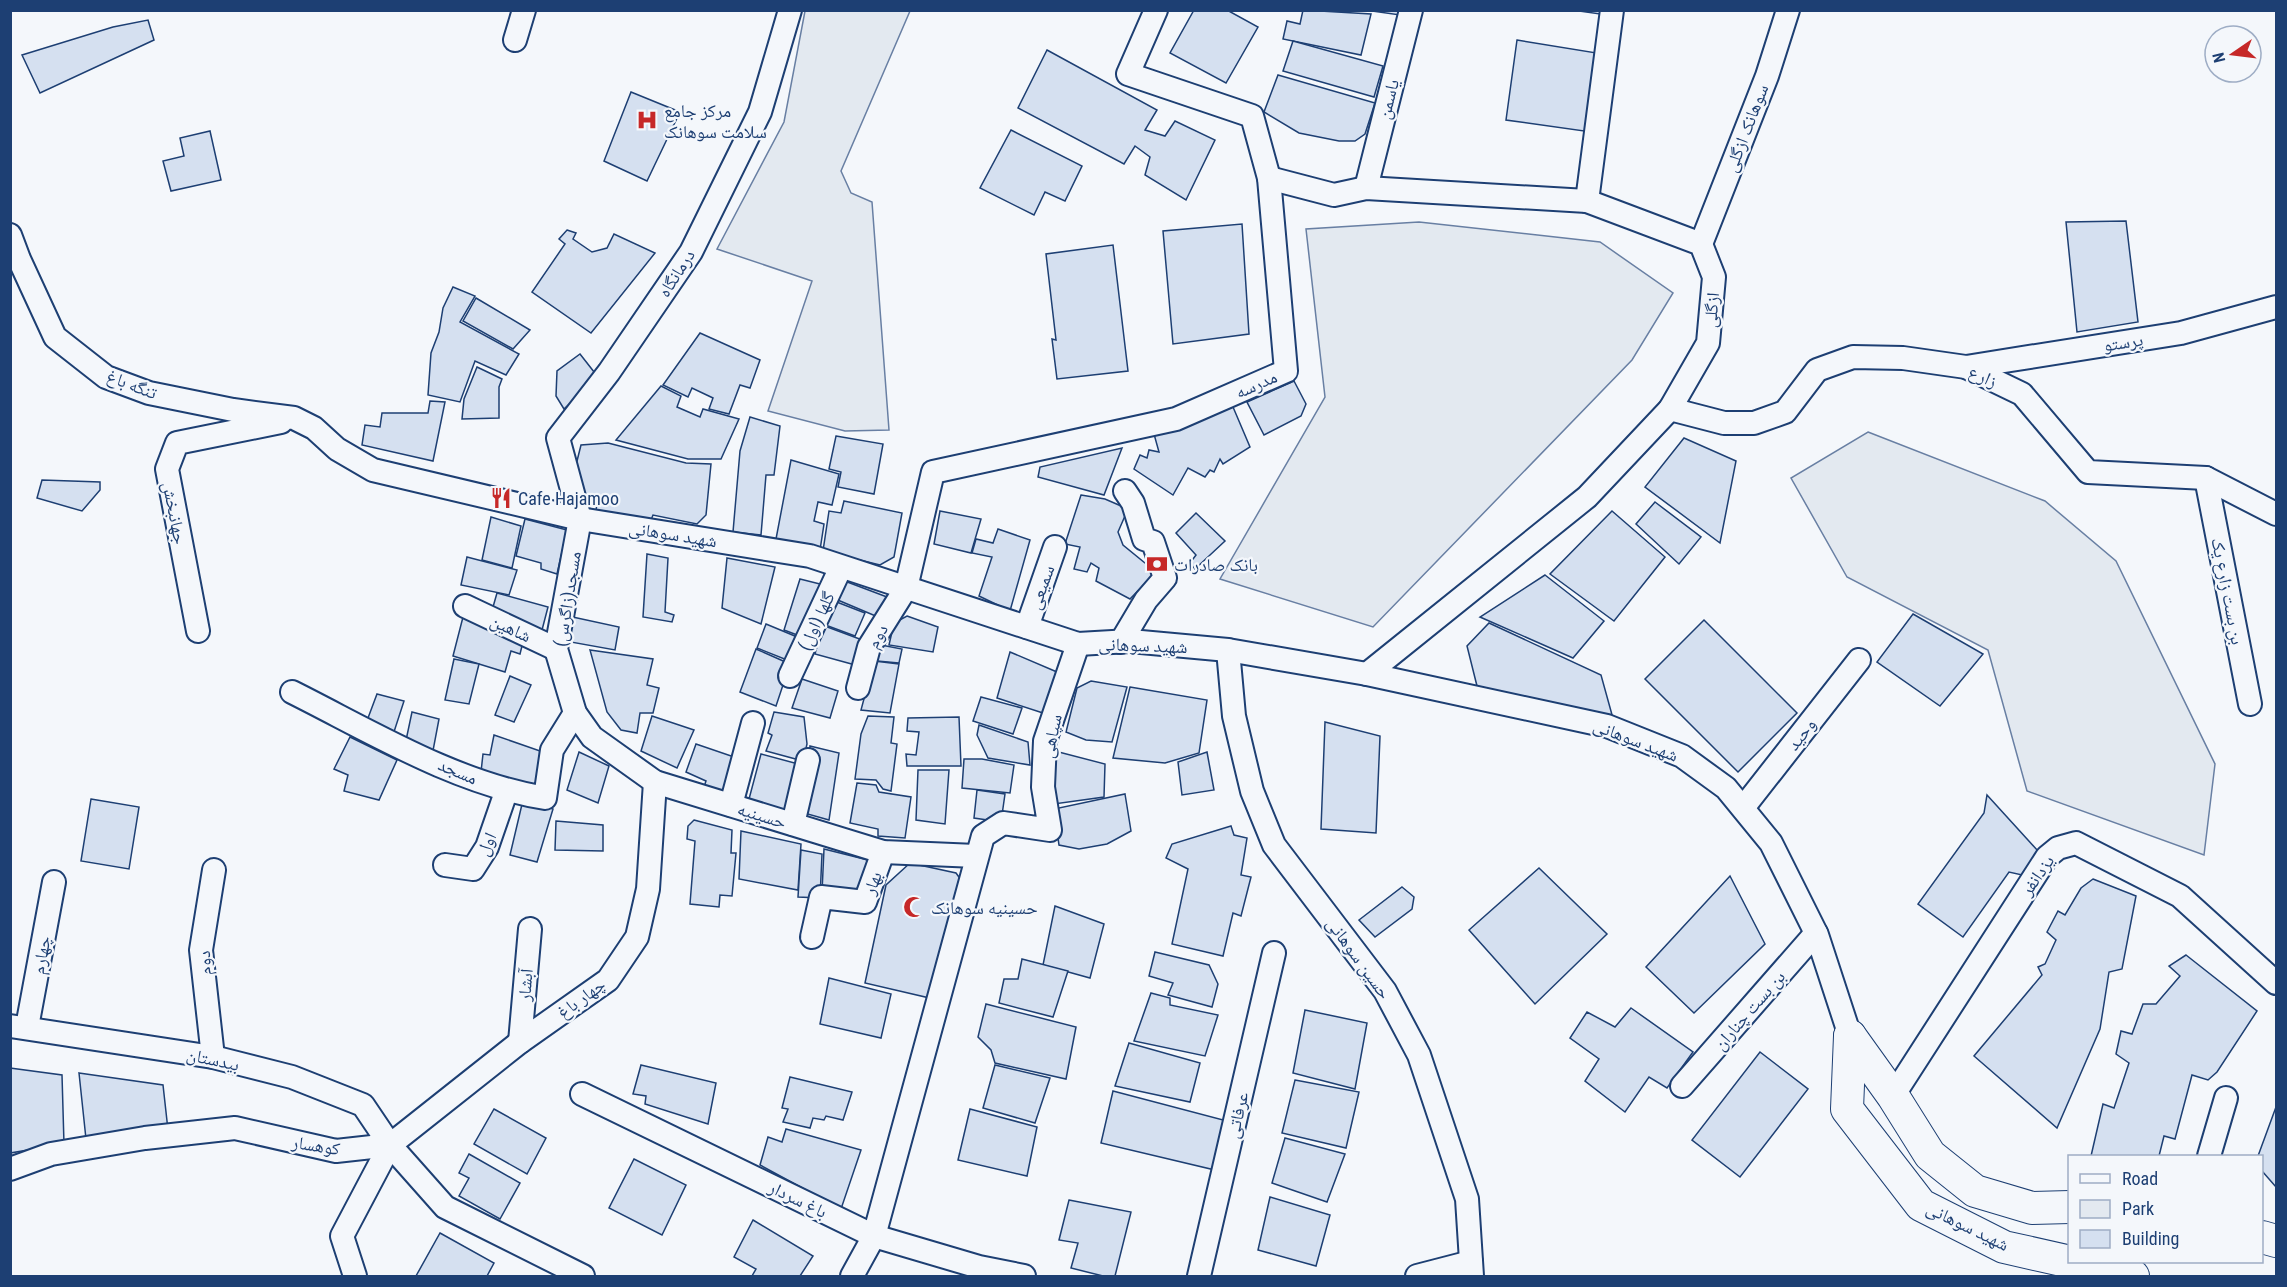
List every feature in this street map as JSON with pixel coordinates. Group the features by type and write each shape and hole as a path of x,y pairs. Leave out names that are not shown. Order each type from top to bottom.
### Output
{"main road":[{"name":"شهید سوهانی","path":"1850,1036 1893,1096 1930,1155 1975,1191 2032,1208 2068,1207"},
{"name":"شهید سوهانی","path":"1850,1036 1847,1109 1921,1205 2004,1247 2068,1261"},
{"name":"شهید سوهانی","path":"2075,1263 2133,1276"}],"street":[{"path":"515,40 524,10"},
{"name":"درمانگاه","path":"580,519 558,438 609,372 691,252 760,112 790,10"},
{"name":"مدرسه","path":"906,588 933,472 1176,419 1286,371 1269,178 1252,116 1128,74 1156,10"},
{"name":"یاسمن","path":"1366,188 1411,10"},
{"path":"1587,201 1612,10"},
{"name":"سوهانک ازگلی","path":"1701,244 1767,76 1788,10"},
{"path":"1269,178 1334,195 1366,188 1587,201 1701,244"},
{"name":"تنگه باغ","path":"10,235 55,337 106,377 149,393 233,410 294,418"},
{"name":"ازگلی","path":"1367,674 1587,497 1670,409 1708,343 1714,277 1701,244"},
{"name":"پرستو","path":"1966,367 2181,333 2277,307"},
{"name":"زارع","path":"1670,409 1724,423 1754,423 1785,412 1817,370 1853,357 1903,358 1966,367 2022,394 2088,472 2206,478 2277,514"},
{"name":"شهید سوهانی","path":"294,418 314,428 337,448 373,470 580,519 810,556 1078,644 1121,642 1228,650 1367,674 1607,726 1682,756 1726,788 1771,843 1816,933 1850,1036"},
{"name":"جهانبخش","path":"198,632 167,469 177,443 242,432 294,418"},
{"name":"بن بست زارع یک","path":"2206,478 2250,704"},
{"path":"1121,642 1146,600 1165,578 1153,542 1144,539 1133,503 1125,491"},
{"name":"مسجد(زاگرس)","path":"575,713 556,649 580,519"},
{"name":"سمیعی","path":"1027,627 1055,548"},
{"name":"گلها (اول)","path":"790,676 841,567"},
{"name":"دوم","path":"858,688 869,647 906,588"},
{"name":"شاهین","path":"465,606 556,649"},
{"name":"سپاهی","path":"976,856 983,836 1003,823 1050,830 1043,788 1046,741 1078,644"},
{"name":"حسین سوهانی","path":"1228,650 1234,716 1252,791 1269,834 1280,853 1347,938 1385,991 1419,1055 1467,1199 1471,1269"},
{"name":"وحید","path":"1743,808 1859,660"},
{"name":"مسجد","path":"292,692 414,753 506,792 545,798 552,750 575,713"},
{"name":"حسینیه","path":"575,713 591,737 655,782 883,852 976,856"},
{"path":"731,805 753,723"},
{"path":"793,824 808,760"},
{"name":"چهار باغ","path":"390,1145 520,1042 608,980 637,937 648,889 655,782"},
{"name":"اول","path":"445,865 473,869 487,847 506,792"},
{"name":"یزدانفر","path":"1893,1096 2047,857 2058,848 2076,843 2180,896 2277,982"},
{"name":"بهار","path":"812,937 821,897 866,903 883,852"},
{"path":"852,1276 874,1236 976,856"},
{"name":"دوم","path":"213,1057 201,950 214,870"},
{"name":"چهارم","path":"19,1027 54,882"},
{"name":"آبشار","path":"520,1042 530,928"},
{"name":"بن بست چناران","path":"1682,1086 1816,933"},
{"name":"عرفاتی","path":"1199,1276 1274,953"},
{"name":"بیدستان","path":"19,1027 213,1057 292,1077 363,1105 390,1145"},
{"name":"باغ سردار","path":"582,1094 874,1236 979,1267 1024,1276"},
{"path":"2209,1155 2226,1098"},
{"name":"کوهسار","path":"10,1169 51,1154 145,1138 235,1128 336,1151 390,1145"},
{"path":"355,1276 342,1236 390,1145 445,1207 583,1276"},
{"path":"1417,1276 1471,1269"}],"green space":[{"path":"805,11 910,11 841,171 851,193 872,202 889,430 845,431 768,411 812,281 717,249 784,122"},
{"path":"1419,222 1600,242 1673,293 1632,360 1373,627 1220,579 1325,397 1306,229"},
{"path":"1868,432 2045,501 2116,561 2215,764 2204,855 2027,791 1988,650 1847,577 1791,478"}],"building":[{"path":"1194,10 1227,10 1258,27 1226,83 1170,53"},
{"path":"1303,10 1371,14 1361,55 1283,39 1287,21 1300,24"},
{"path":"1365,10 1401,10 1400,15"},
{"path":"1572,10 1607,10 1607,15"},
{"path":"148,20 154,40 40,93 22,55 113,27"},
{"path":"1517,40 1603,54 1591,132 1506,120"},
{"path":"1293,41 1383,66 1374,97 1283,71"},
{"path":"1047,50 1157,110 1145,130 1165,136 1175,121 1215,140 1186,200 1145,175 1150,157 1135,146 1124,164 1018,108"},
{"path":"1278,75 1375,103 1365,134 1355,141 1339,141 1299,133 1264,112"},
{"name":"مرکز جامع سلامت سوهانک","path":"631,92 680,112 647,181 604,161"},
{"path":"1011,130 1082,166 1065,201 1045,192 1034,215 980,188"},
{"path":"210,131 221,180 171,191 163,161 184,156 180,138"},
{"path":"2126,221 2138,322 2077,332 2066,222"},
{"path":"1242,224 1249,334 1173,344 1163,231"},
{"path":"567,230 576,233 573,239 592,252 607,248 614,234 655,253 591,333 532,292 565,244 559,239"},
{"path":"1113,245 1128,371 1057,379 1052,339 1056,340 1046,254"},
{"path":"453,287 475,296 460,322 519,354 506,375 475,361 460,402 428,395 431,353 439,332 443,308"},
{"path":"476,298 530,330 513,349 463,321"},
{"path":"700,333 760,360 750,388 740,385 729,414 709,409 713,398 692,388 688,397 663,385"},
{"path":"580,354 598,377 564,409 556,396 557,371"},
{"path":"477,367 502,379 499,387 499,418 462,419 464,399"},
{"path":"1294,381 1306,404 1301,416 1264,435 1247,402"},
{"path":"661,386 681,396 677,407 700,417 703,409 739,419 721,459 688,459 616,440"},
{"path":"430,401 445,402 433,461 362,445 365,425 380,427 382,413 428,413"},
{"path":"1233,407 1250,447 1223,464 1220,459 1214,472 1210,470 1205,477 1188,468 1173,495 1134,469 1140,455 1147,458 1149,450 1159,452 1154,434 1181,427"},
{"path":"750,417 780,426 774,475 766,475 761,535 733,532 740,451"},
{"path":"836,436 883,444 874,494 838,487 841,472 829,469"},
{"path":"1684,438 1736,461 1720,543 1645,487"},
{"path":"608,443 686,463 711,464 706,515 697,524 653,515 651,520 596,510 597,504 580,501 572,481 581,445"},
{"path":"1122,448 1104,495 1038,477 1040,467"},
{"path":"791,460 839,474 832,505 818,502 814,521 824,524 820,550 776,539"},
{"path":"42,480 100,482 100,490 82,511 37,498"},
{"path":"1081,495 1105,499 1128,509 1118,532 1123,545 1156,572 1130,599 1096,581 1099,568 1091,563 1087,572 1074,569 1080,547 1065,544"},
{"path":"844,501 902,513 894,557 880,565 823,551 829,511 841,513"},
{"path":"1655,502 1701,537 1679,564 1636,524"},
{"path":"940,511 981,519 971,553 934,544"},
{"path":"1612,511 1665,557 1614,621 1550,574"},
{"path":"1196,513 1225,541 1195,569 1190,563 1196,555 1176,533"},
{"path":"491,517 521,526 512,568 482,560"},
{"path":"525,519 567,530 557,574 541,569 541,563 516,556"},
{"path":"998,529 1030,540 1010,611 979,596 992,557 972,553 976,539 993,543"},
{"path":"647,554 668,558 665,612 674,615 672,622 643,617"},
{"path":"467,557 517,570 509,595 461,585"},
{"path":"727,558 775,567 761,624 722,608"},
{"path":"1545,575 1604,621 1573,658 1480,617"},
{"path":"800,579 828,586 805,638 784,630"},
{"path":"842,580 887,597 878,617 833,598"},
{"path":"497,593 548,607 542,630 491,614"},
{"path":"829,599 865,613 855,636 820,623"},
{"path":"1913,614 1983,654 1940,706 1877,662"},
{"path":"568,616 619,627 615,650 565,641"},
{"path":"907,616 938,627 933,652 889,645 894,623"},
{"path":"463,617 524,638 520,654 511,651 505,672 453,656"},
{"path":"1704,620 1797,713 1738,772 1645,679"},
{"path":"1489,623 1601,675 1614,722 1478,690 1467,646"},
{"path":"766,624 802,639 792,662 757,648"},
{"path":"822,625 865,641 859,666 815,654"},
{"path":"881,645 902,649 899,663 877,661"},
{"path":"756,649 790,664 776,706 740,692"},
{"path":"590,650 653,659 647,685 659,688 653,713 640,713 637,733 621,730 607,712"},
{"path":"1010,652 1057,672 1043,713 997,698"},
{"path":"454,659 479,664 469,704 445,700"},
{"path":"874,661 899,664 890,713 861,710"},
{"path":"510,676 531,685 514,722 495,715"},
{"path":"802,679 838,691 830,718 792,708"},
{"path":"1091,681 1127,687 1112,742 1086,740 1066,732 1077,688"},
{"path":"1130,687 1207,700 1199,753 1165,763 1113,758"},
{"path":"377,694 404,701 392,738 365,726"},
{"path":"981,697 1022,708 1013,734 973,721"},
{"path":"412,712 439,719 432,756 405,745"},
{"path":"774,712 804,717 807,744 803,761 766,751 772,735 768,733"},
{"path":"652,716 694,730 677,768 641,751"},
{"path":"868,716 894,717 891,743 897,744 891,791 883,789 876,780 855,779 861,734"},
{"path":"959,717 961,766 907,766 906,754 916,755 919,732 907,731 908,718"},
{"path":"1325,722 1380,736 1376,833 1321,829"},
{"path":"979,725 1028,742 1030,765 988,758 977,735"},
{"path":"494,735 543,752 539,790 481,772 483,754 490,755"},
{"path":"350,737 397,760 379,800 344,791 348,775 334,769"},
{"path":"696,744 740,759 729,802 702,793 706,781 686,772"},
{"path":"810,746 839,753 829,820 804,813"},
{"path":"1051,750 1105,764 1104,797 1054,804"},
{"path":"579,752 609,766 598,803 567,790"},
{"path":"1207,752 1214,790 1182,795 1178,762"},
{"path":"761,754 802,765 791,813 749,799"},
{"path":"964,759 982,759 1014,765 1010,793 962,788"},
{"path":"918,770 949,770 945,824 916,820"},
{"path":"857,783 876,785 879,792 911,797 905,838 878,836 878,829 850,823"},
{"path":"977,790 1005,794 1001,822 974,818"},
{"path":"1125,794 1131,831 1107,844 1079,849 1059,845 1054,809"},
{"path":"1987,795 2038,851 2022,875 2009,872 1963,937 1918,904 1984,813"},
{"path":"91,799 139,807 129,869 81,861"},
{"path":"523,800 553,809 537,862 510,855"},
{"path":"694,820 732,830 731,853 736,853 732,896 720,895 719,907 690,904 695,841 687,839 688,826"},
{"path":"556,821 603,825 603,851 555,850"},
{"path":"1231,826 1234,835 1247,838 1241,875 1251,877 1241,916 1233,913 1223,956 1172,944 1188,869 1166,858 1172,844"},
{"path":"741,831 801,844 798,890 739,879"},
{"path":"824,849 872,861 860,896 822,892"},
{"path":"801,850 822,854 820,898 798,897"},
{"path":"910,863 956,873 964,884 934,999 865,983 886,885"},
{"path":"1539,868 1607,934 1535,1004 1469,930"},
{"path":"1730,876 1765,944 1694,1013 1646,967"},
{"path":"2093,879 2136,896 2122,969 2109,972 2100,1029 2057,1128 1974,1056 2042,975 2038,967 2045,964 2056,940 2047,932 2058,911 2065,915 2081,888"},
{"path":"1402,887 1414,897 1412,909 1375,937 1359,920"},
{"path":"1055,906 1104,924 1090,978 1043,965"},
{"path":"1155,952 1209,965 1218,984 1212,1007 1168,995 1173,983 1149,976"},
{"path":"2186,955 2257,1011 2217,1072 2208,1080 2192,1075 2175,1139 2164,1136 2159,1155 2091,1155 2103,1104 2114,1108 2129,1063 2116,1054 2121,1031 2132,1034 2143,1004 2156,1004 2180,976 2169,966"},
{"path":"1022,959 1068,971 1053,1017 999,1003 1004,979 1018,979"},
{"path":"829,978 891,994 881,1038 820,1024"},
{"path":"1151,993 1170,998 1170,1005 1218,1015 1205,1056 1134,1041"},
{"path":"986,1004 1076,1027 1066,1079 995,1063 991,1050 978,1037"},
{"path":"1631,1008 1693,1052 1667,1088 1649,1077 1625,1112 1585,1081 1599,1059 1570,1038 1587,1012 1615,1027"},
{"path":"1305,1010 1367,1023 1355,1089 1293,1073"},
{"path":"1129,1043 1200,1063 1190,1102 1115,1086"},
{"path":"1760,1052 1808,1089 1740,1177 1692,1140"},
{"path":"641,1065 716,1083 708,1124 645,1104 646,1096 633,1094"},
{"path":"995,1065 1050,1078 1035,1123 983,1108"},
{"path":"10,1068 62,1075 64,1144 10,1153"},
{"path":"79,1073 163,1085 168,1130 86,1139"},
{"path":"790,1077 852,1092 843,1120 826,1116 824,1120 813,1118 810,1128 783,1122 788,1109 782,1108"},
{"path":"1295,1080 1359,1092 1346,1148 1282,1133"},
{"path":"1113,1091 1227,1121 1215,1170 1101,1143"},
{"path":"2276,1107 2276,1187 2263,1172 2263,1155 2258,1155"},
{"path":"494,1109 546,1138 527,1174 474,1144"},
{"path":"970,1109 1037,1127 1027,1176 958,1160"},
{"path":"786,1129 861,1150 841,1209 760,1165 768,1137 782,1142"},
{"path":"1285,1138 1345,1154 1327,1202 1272,1183"},
{"path":"469,1154 520,1183 500,1219 459,1196 469,1178 459,1173"},
{"path":"634,1159 686,1185 662,1235 609,1208"},
{"path":"1270,1197 1330,1215 1316,1266 1258,1250"},
{"path":"1069,1200 1131,1212 1115,1276 1103,1276 1071,1268 1078,1243 1059,1240"},
{"path":"753,1220 813,1256 800,1276 752,1276 756,1269 734,1257"},
{"path":"440,1233 494,1263 487,1276 416,1276"}],"place":[{"name":"مرکز جامع سلامت سوهانک","path":"647,120"},
{"name":"Cafe Hajamoo","path":"501,498"},
{"name":"بانک صادرات","path":"1157,564"},
{"name":"حسینیه سوهانک","path":"914,907"}]}
